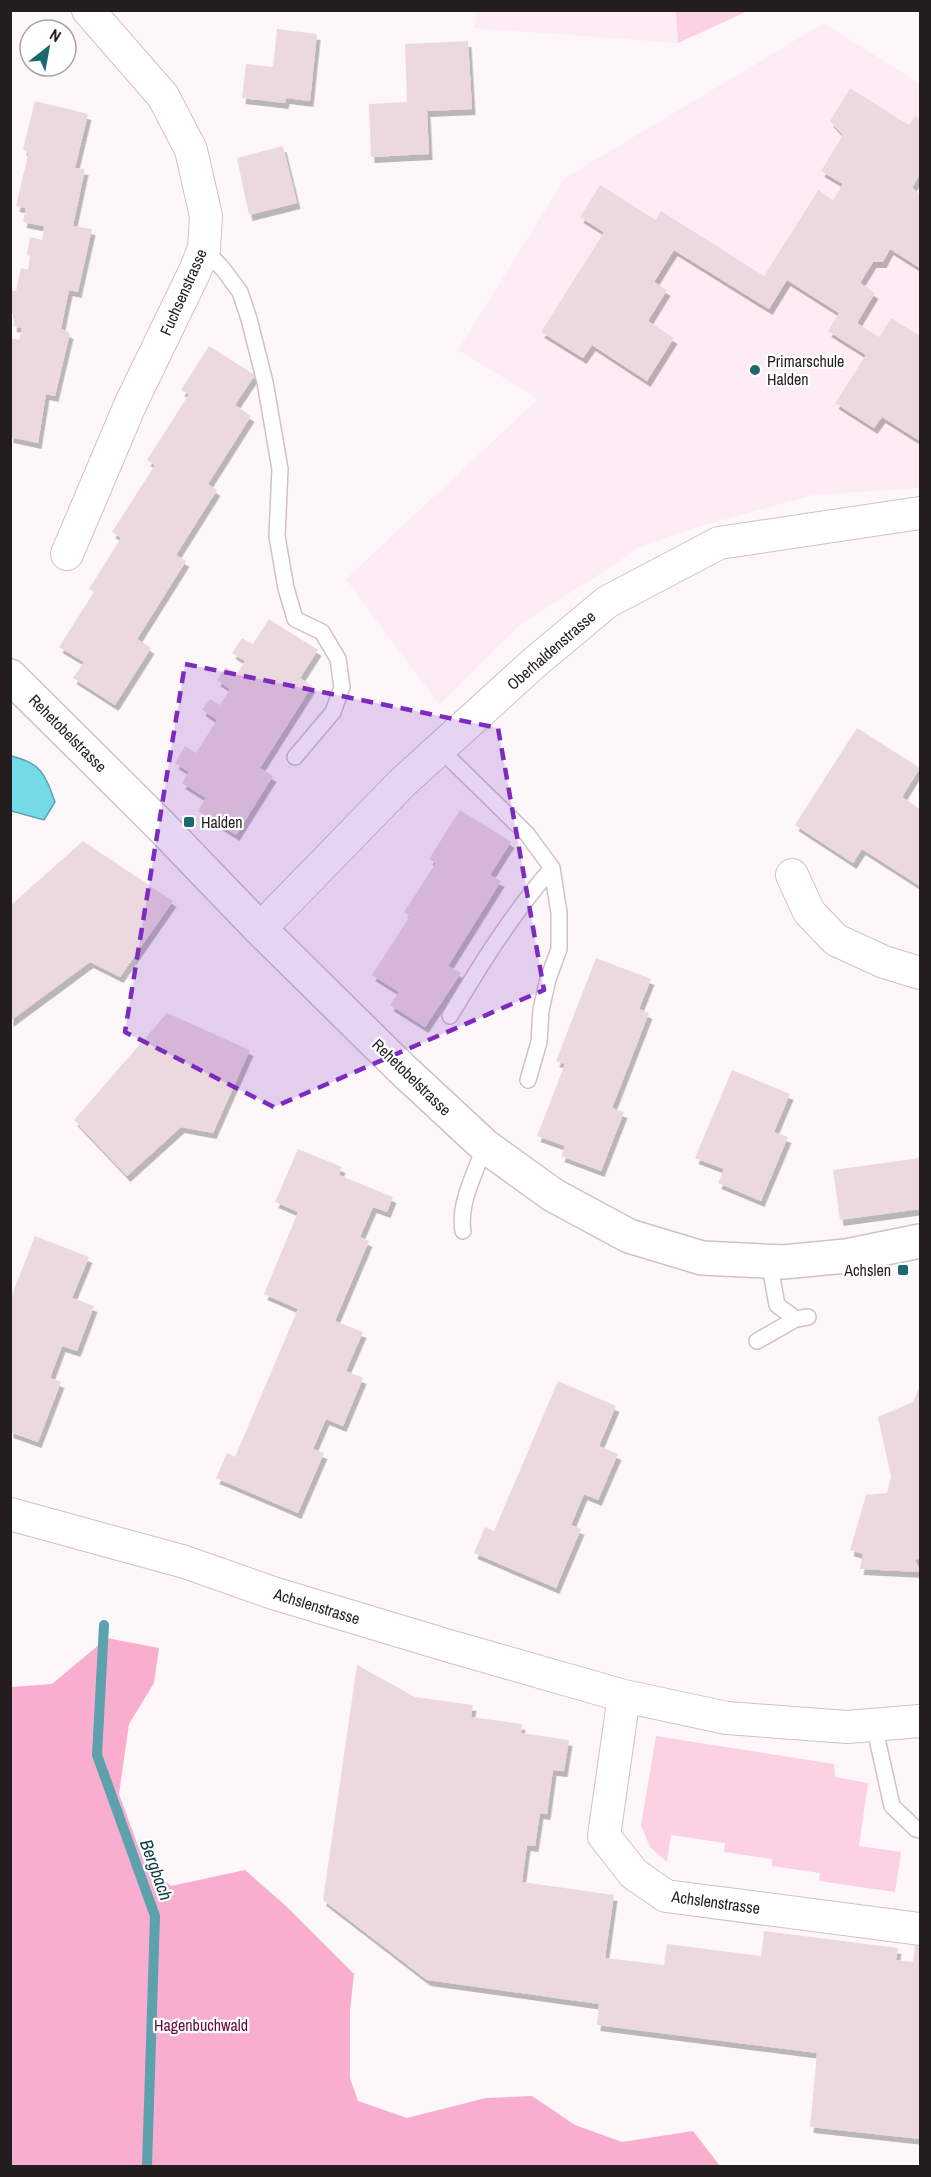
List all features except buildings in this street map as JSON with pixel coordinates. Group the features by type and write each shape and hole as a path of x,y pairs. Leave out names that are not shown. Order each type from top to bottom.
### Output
{"street":[{"name":"Fuchsenstrasse","path":"67,554 131,402 204,249 206,216 191,150 163,96 88,10"},
{"name":"Oberhaldenstrasse","path":"260,929 402,783 534,663 607,602 719,543 921,513"},
{"name":"Rehetobelstrasse","path":"10,676 401,1068 485,1146 553,1195 629,1236 702,1258 783,1262 846,1256 921,1241"},
{"path":"792,875 809,912 836,940 884,962 921,974"},
{"name":"Achslenstrasse","path":"10,1514 185,1562 295,1599 624,1696 727,1718 846,1727 921,1721"},
{"name":"Achslenstrasse","path":"624,1696 604,1836 634,1874 666,1896 921,1929"}],"lane":[{"path":"204,249 240,292 255,340 265,382 280,469 277,536 286,588 295,619 322,632 338,659 342,687 333,712 296,757"},
{"path":"440,749 527,834 552,868 559,913 559,949 548,979 541,1010 538,1042 528,1080"},
{"path":"450,1016 489,950 526,898 552,868"},
{"path":"463,1231 461,1222 466,1199 485,1146"},
{"path":"757,1341 802,1318 777,1305 769,1261"},
{"path":"874,1725 892,1806 916,1829 921,1830"}],"highlighted area":[{"path":"185,664 498,728 544,990 274,1107 125,1032"}],"shaded area":[{"path":"676,10 748,11 678,43"},
{"path":"477,11 676,11 678,43 474,28"},
{"name":"Primarschule Halden","path":"824,23 920,84 920,120 915,116 909,125 850,88 830,121 843,135 821,171 843,184 833,200 817,190 764,276 734,257 656,220 600,185 580,217 604,232 541,332 583,358 592,345 647,381 674,338 648,321 667,290 654,282 674,250 768,309 787,280 839,313 828,331 866,355 835,403 874,428 882,417 920,441 920,488 813,495 694,528 637,548 521,624 439,705 346,579 538,399 458,350 565,178"},
{"name":"Primarschule Halden","path":"890,249 920,268 920,336 891,318 879,337 857,323 875,293 860,283 873,262 883,262"},
{"path":"656,1736 834,1764 835,1777 868,1783 859,1846 901,1852 895,1892 819,1881 820,1873 772,1866 772,1859 724,1852 725,1843 671,1835 667,1862 650,1847 641,1825"}],"green space":[{"name":"Hagenbuchwald","path":"107,1638 159,1648 154,1683 129,1724 119,1794 144,1862 171,1886 245,1870 286,1906 354,1974 350,2011 350,2078 358,2101 407,2118 486,2098 532,2096 575,2125 622,2142 693,2131 720,2166 11,2166 11,1687 52,1684"}],"water":[{"path":"11,756 30,762 45,777 55,802 44,820 11,811"}],"waterway":[{"name":"Bergbach","path":"104,1625 97,1755 155,1916 147,2166"}],"place":[{"name":"Primarschule Halden","path":"755,370"},
{"name":"Halden","path":"189,822"},
{"name":"Achslen","path":"903,1270"}]}
